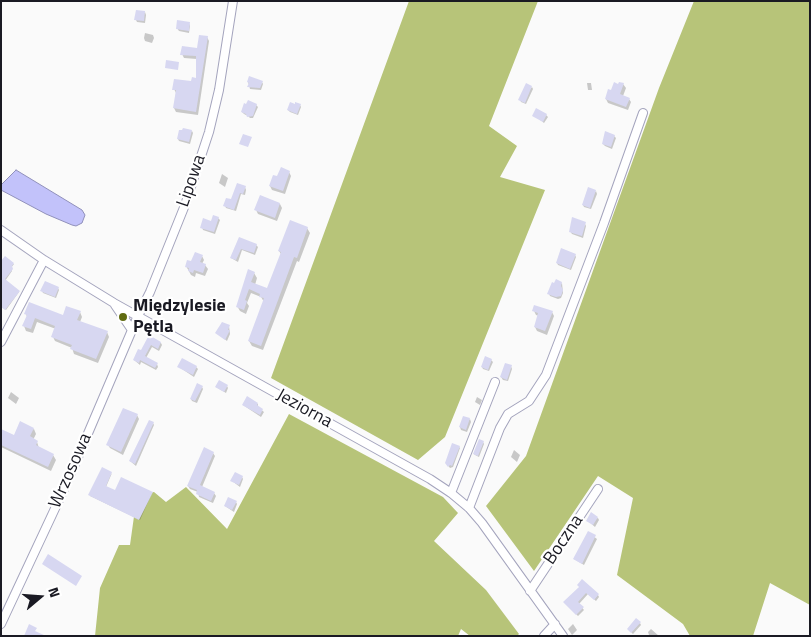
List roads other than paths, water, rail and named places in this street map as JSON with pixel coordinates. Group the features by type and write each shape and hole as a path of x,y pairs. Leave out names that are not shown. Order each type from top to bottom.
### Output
{"street":[{"name":"Lipowa","path":"138,316 164,258 197,170 219,90 233,1"},
{"path":"469,508 500,428 508,414 529,401 546,375 604,223 642,113"},
{"name":"Jeziorna","path":"1,230 44,260 114,303 430,479 451,493 469,508 482,523 563,636"},
{"path":"1,342 44,260"},
{"path":"114,303 132,330"},
{"name":"Wrzosowa","path":"1,624 66,484 138,316"},
{"path":"451,493 495,382"},
{"name":"Boczna","path":"530,591 598,489"},
{"path":"544,636 555,624"}],"water":[{"path":"16,170 82,210 85,215 82,223 76,226 72,225 46,214 1,190 1,185"}],"place":[{"name":"Międzylesie Pętla","path":"123,317"}]}
